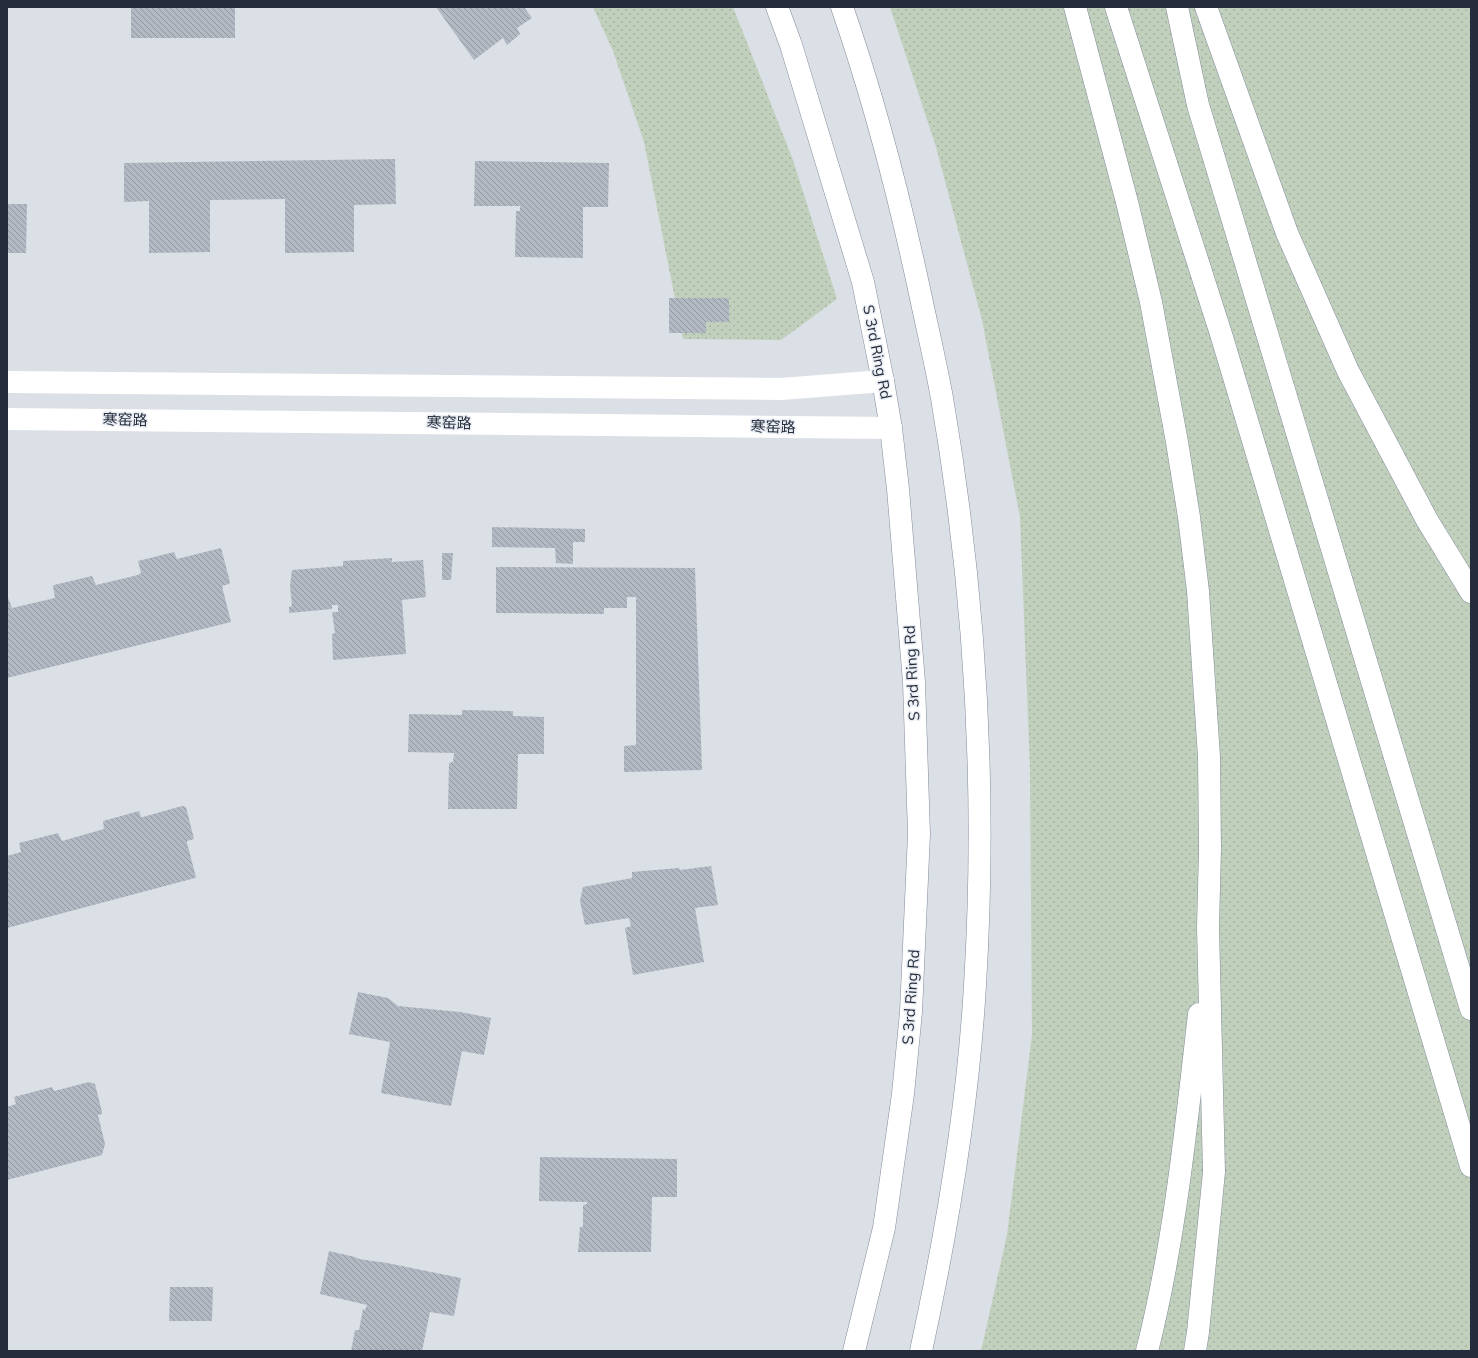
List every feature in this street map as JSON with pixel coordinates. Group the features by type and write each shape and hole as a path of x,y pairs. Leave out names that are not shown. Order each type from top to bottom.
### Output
{"main road":[{"name":"S 3rd Ring Rd","path":"777,7 791,45 863,282 891,428 914,682 919,834 916,921 908,1049 884,1228 854,1351"},
{"path":"842,7 866,80 895,181 942,397 961,531 972,651 978,771 980,890 975,989 966,1084 953,1179 934,1291 921,1351"},
{"path":"1075,7 1127,202 1151,302 1189,517 1198,591 1209,756 1210,849 1208,927 1214,1172 1195,1351"},
{"path":"1116,7 1221,334 1471,1166"},
{"path":"1176,7 1198,104 1471,1009"},
{"path":"1206,7 1287,233 1348,371 1397,465 1471,592"},
{"path":"7,382 781,389 883,381"},
{"name":"寒窑路","path":"7,418 891,428"},
{"path":"1452,560 1471,586"},
{"path":"1147,1351 1155,1319 1183,1158 1208,927"}],"green space":[{"path":"593,7 733,7 793,160 837,299 781,340 683,339 644,142 613,51"},
{"path":"890,7 1471,7 1471,1351 981,1351 1007,1235 1032,1035 1030,769 1020,517 982,320 936,147"}],"building":[{"path":"131,7 235,7 235,38 131,38"},
{"path":"436,7 524,7 532,18 517,28 520,34 507,45 503,38 474,60"},
{"path":"395,159 396,204 354,205 354,252 285,253 285,199 210,200 210,252 149,253 149,201 124,202 124,163"},
{"path":"475,161 609,163 608,207 583,207 583,258 515,257 516,211 520,211 520,206 474,206"},
{"path":"7,204 27,204 26,253 7,253"},
{"path":"669,298 729,298 729,322 706,322 706,333 669,333"},
{"path":"492,527 585,529 585,542 573,542 573,564 556,563 555,548 492,547"},
{"path":"221,548 230,582 229,584 222,586 231,622 7,678 7,595 12,608 55,598 54,585 92,576 96,585 138,575 141,573 138,561 174,552 177,559"},
{"path":"442,553 453,553 451,580 442,580"},
{"path":"392,558 392,562 423,560 426,597 402,600 406,654 333,660 332,634 335,633 332,612 338,612 338,605 332,605 332,609 289,613 289,607 292,606 290,586 292,570 343,566 343,561"},
{"path":"496,567 695,568 702,770 624,772 624,746 636,745 636,597 627,597 627,608 604,608 604,614 496,613"},
{"path":"462,710 513,711 513,716 544,717 544,754 518,754 517,809 448,809 449,763 453,762 454,753 408,752 409,714 462,715"},
{"path":"182,806 186,807 194,839 187,841 187,843 195,878 7,928 7,856 21,852 19,843 58,833 62,841 104,829 103,821 139,811 141,817 143,817"},
{"path":"711,866 718,905 695,908 704,962 633,975 625,928 631,926 629,918 585,925 580,901 583,887 632,878 632,872 679,868 680,870"},
{"path":"358,992 388,998 398,1006 460,1012 491,1018 484,1055 462,1051 451,1106 381,1093 390,1042 349,1034"},
{"path":"89,1082 95,1084 102,1112 102,1114 98,1115 105,1144 102,1155 7,1180 7,1107 16,1104 14,1097 52,1087 54,1091"},
{"path":"540,1157 677,1159 677,1197 652,1197 651,1252 578,1252 580,1227 583,1227 583,1205 587,1204 587,1202 539,1201"},
{"path":"329,1251 359,1259 461,1278 454,1316 430,1312 422,1351 351,1351 355,1330 359,1330 363,1309 365,1310 367,1305 320,1294"},
{"path":"170,1287 213,1287 212,1321 169,1321"}]}
